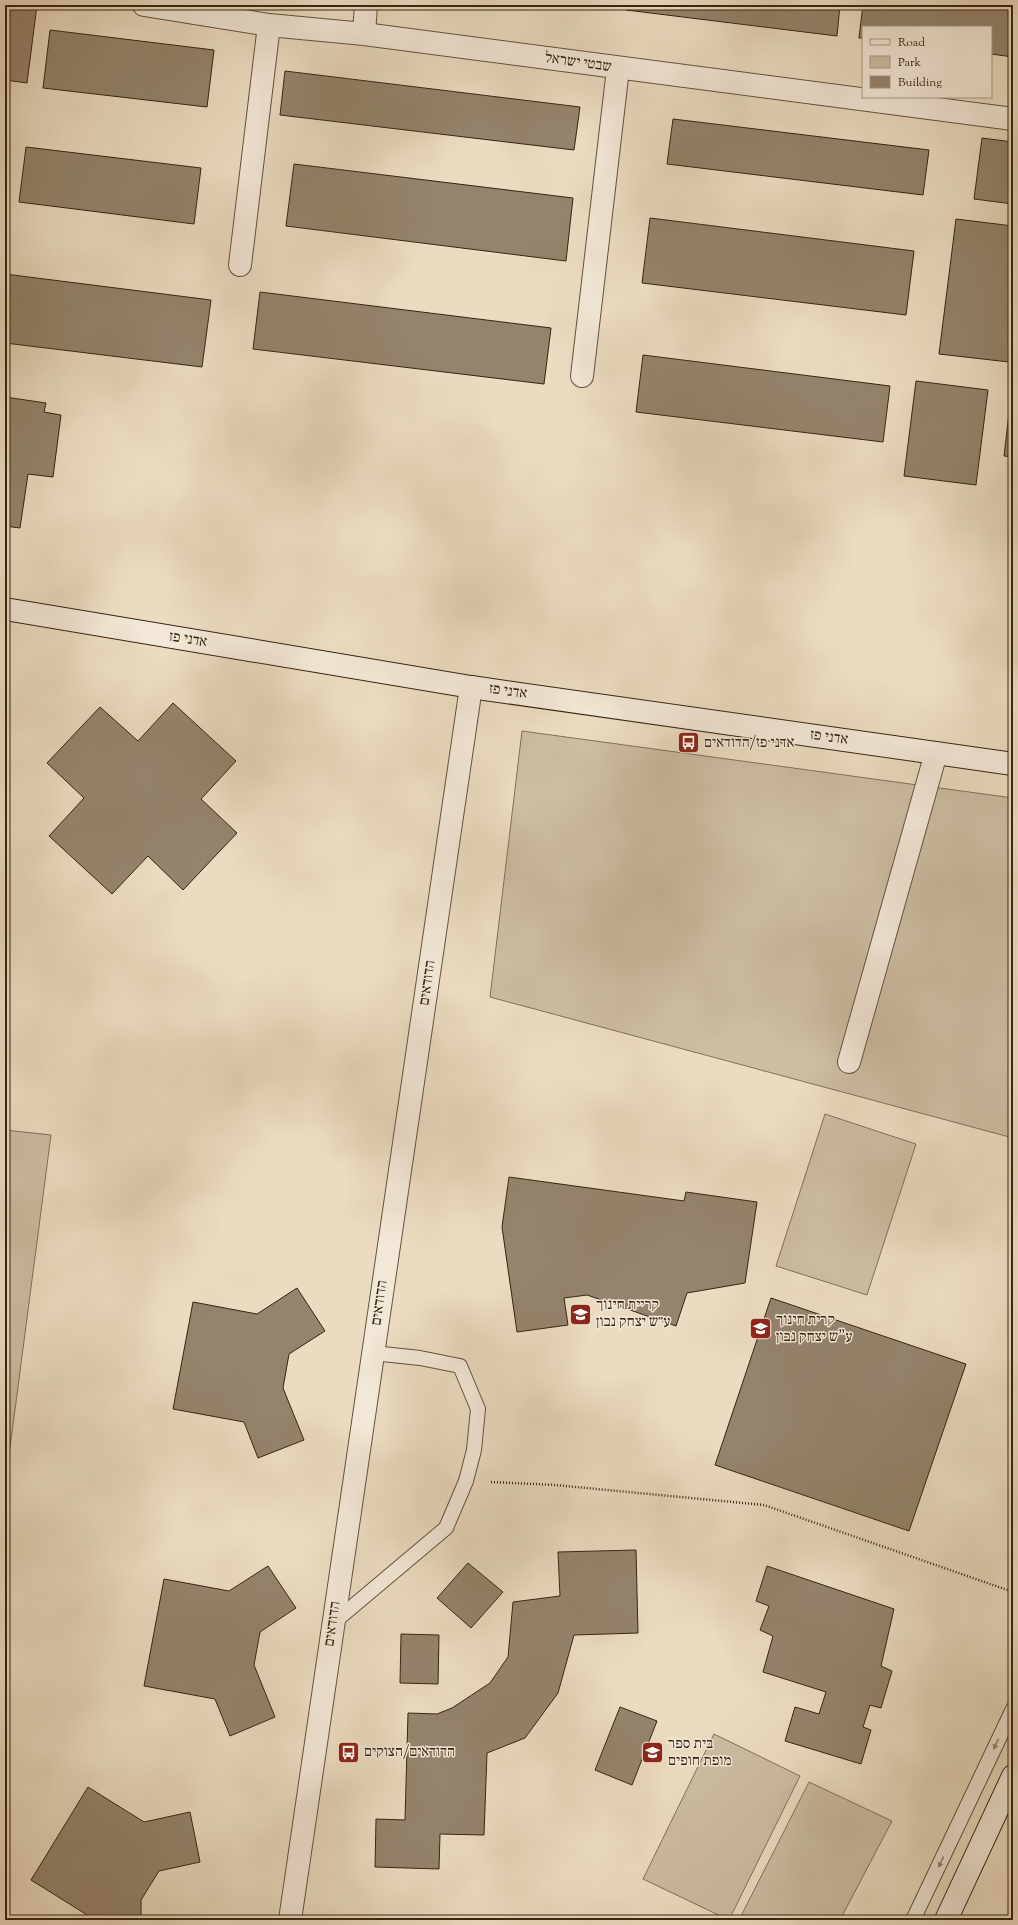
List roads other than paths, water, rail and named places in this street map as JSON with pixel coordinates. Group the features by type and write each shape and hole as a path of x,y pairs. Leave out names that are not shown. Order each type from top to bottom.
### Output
{"street":[{"name":"שבטי ישראל","path":"144,5 269,25 364,34 618,69 1013,119"},
{"path":"364,34 366,5"},
{"path":"240,265 269,25"},
{"path":"582,376 618,69"},
{"name":"אדני פז","path":"5,609 471,687 1013,764"},
{"name":"הדודאים","path":"290,1920 471,687"},
{"path":"849,1062 936,753"},
{"path":"946,1920 1013,1776"}],"lane":[{"path":"333,1623 446,1528 466,1481 474,1450 478,1410 460,1366 420,1358 373,1353"},
{"path":"913,1920 1013,1709"}],"place":[{"name":"אדני פז/הדודאים","path":"688,743"},
{"name":"קריית חינוך ע״ש יצחק נבון","path":"580,1314"},
{"name":"קרית חינוך ע\"ש יצחק נבון","path":"760,1329"},
{"name":"הדודאים/הצוקים","path":"349,1752"},
{"name":"בית ספר מופת חופים","path":"652,1753"}]}
